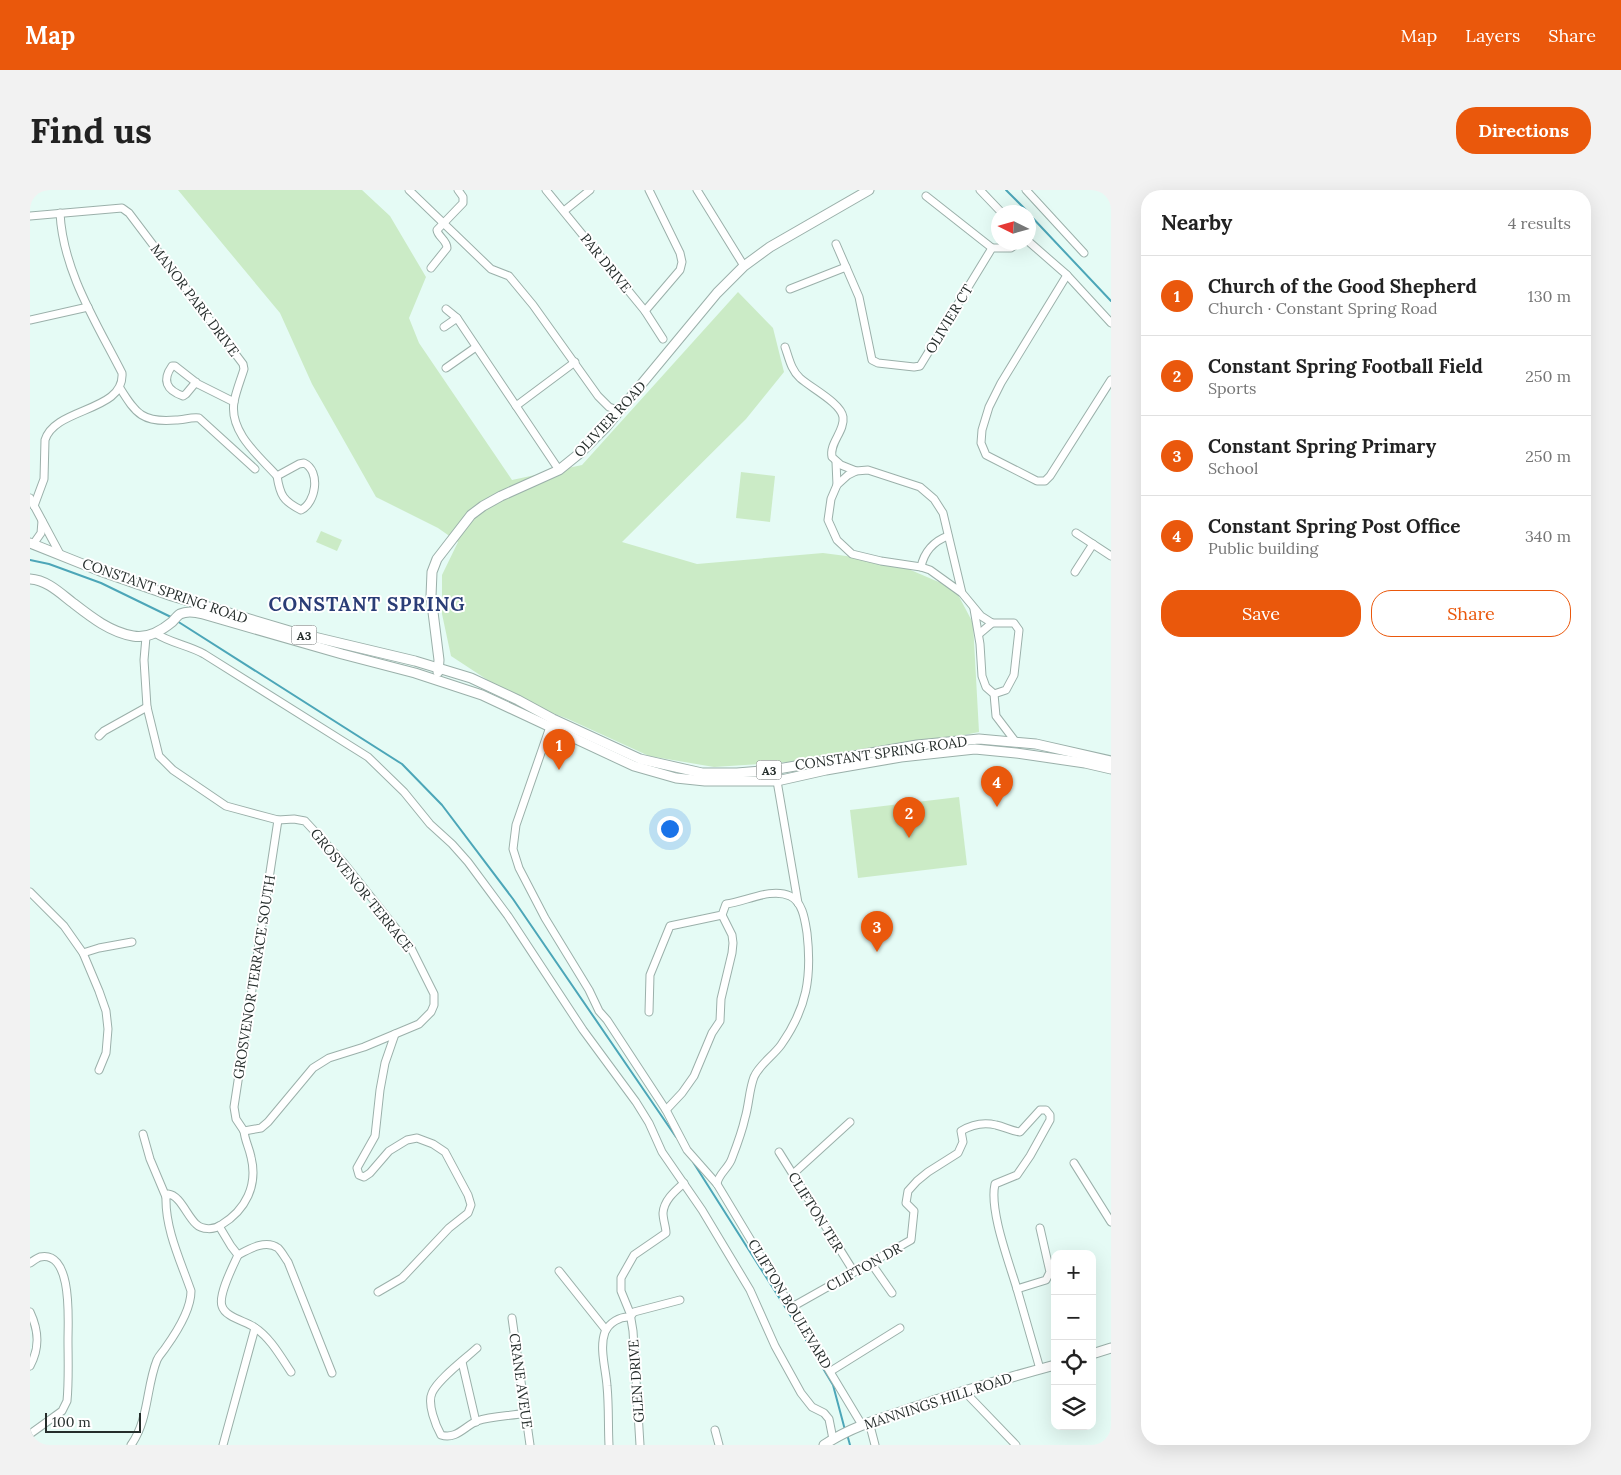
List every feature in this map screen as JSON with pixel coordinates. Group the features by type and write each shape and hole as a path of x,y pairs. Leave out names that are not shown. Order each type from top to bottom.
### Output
{"main road":[{"name":"OLIVIER ROAD","path":"436,680 439,660 430,585 432,572 437,559 471,515 482,506 559,470 580,453 620,411 717,293 744,266 770,247 869,190"},
{"name":"CONSTANT SPRING ROAD","path":"32,543 100,571 172,596 293,632 439,668 471,678 518,700 551,723 634,766 676,778 705,781 777,781 826,770 892,759 975,749 1085,763 1111,769"},
{"path":"100,571 176,603 179,608 179,616"},
{"path":"32,578 50,585 88,614 113,630 132,636 146,637"},
{"name":"CONSTANT SPRING ROAD","path":"146,637 170,624 179,616 194,612 203,614 436,680 482,695 640,759 702,773 772,770 917,745 979,739 1015,741 1111,761"},
{"path":"1096,1353 1111,1348"},
{"name":"MANNINGS HILL ROAD","path":"824,1445 863,1425 964,1391 1051,1366"}],"street":[{"path":"408,190 491,269 509,276 533,305 598,396 609,407 620,411"},
{"path":"430,268 447,248 447,244 438,232 438,227 463,203 463,197 458,190"},
{"name":"PAR DRIVE","path":"546,190 645,311 663,339"},
{"path":"564,211 590,190"},
{"path":"645,311 680,270 682,262 680,253 649,190"},
{"path":"697,190 744,266"},
{"path":"980,190 995,205"},
{"path":"1026,190 1084,253"},
{"path":"926,196 991,247"},
{"name":"MANOR PARK DRIVE","path":"30,216 122,208 130,214 243,364 244,368 234,402 235,425 277,476"},
{"path":"34,506 44,479 45,440 47,433 57,424 112,396 122,384 122,373 73,273 64,244 60,213"},
{"path":"790,289 846,267 836,244"},
{"path":"1036,248 1067,275 1111,323"},
{"name":"OLIVIER CT","path":"846,267 859,297 872,360 878,363 914,368 920,366 991,250"},
{"path":"1067,275 1001,383 989,407 982,430 981,443 986,455 1037,481 1045,481 1111,380"},
{"path":"30,320 88,307"},
{"path":"446,308 456,318 559,470"},
{"path":"444,327 456,318"},
{"path":"446,368 476,347"},
{"path":"785,347 792,368 800,378 840,409 843,418 842,426 831,453 832,458 836,462 856,471"},
{"path":"516,406 574,362"},
{"path":"196,382 186,394 183,396 178,395 165,381 166,374 172,366 175,366 196,382 234,402"},
{"path":"120,388 138,414 149,419 170,421 199,418 255,469"},
{"path":"836,462 837,485"},
{"path":"300,464 308,465 314,474 315,482 314,490 304,508 301,510 286,501 280,493 277,476 300,464"},
{"path":"962,593 943,513 934,499 920,487 868,470 856,471 848,475 837,485 831,499 828,520 837,540 852,554 930,570 962,593 974,609 992,623 1014,623 1019,630 1014,676 1006,690 994,694"},
{"path":"30,498 60,554"},
{"path":"32,543 41,533 42,520"},
{"path":"1076,533 1111,556"},
{"path":"922,567 923,558 936,541 948,536"},
{"path":"1075,572 1093,544"},
{"path":"974,609 979,634 982,676 986,687 994,694 996,716 1015,741"},
{"path":"979,634 992,623"},
{"path":"155,633 169,641 191,647 204,654 368,757 404,792 430,824 468,862 508,916 583,1030 636,1102 649,1123 662,1152 677,1176 684,1183 750,1290 780,1355 801,1393 812,1407 824,1413 830,1419 833,1439"},
{"name":"GROSVENOR TERRACE","path":"146,637 144,660 146,707 159,756 172,770 226,806 278,820 294,819 306,821 343,862 410,946 434,994 434,1005 431,1012 419,1024 364,1047 329,1058 313,1068 268,1122 261,1128 244,1131"},
{"path":"99,736 104,731 146,707"},
{"name":"CLIFTON BOULEVARD","path":"551,723 516,825 512,849 519,868 541,911 589,990 599,1011 607,1020 666,1110 687,1150 717,1184 875,1445"},
{"path":"717,1184 732,1161 745,1120 754,1077 780,1046 792,1026 803,1004 809,979 810,957 805,920 798,904 777,781 772,770"},
{"name":"GROSVENOR TERRACE SOUTH","path":"220,1226 238,1211 247,1198 254,1182 251,1156 244,1141 244,1131 236,1119 234,1106 278,820"},
{"path":"30,892 64,926 83,953 106,1011 108,1029 106,1053 99,1070"},
{"path":"666,1110 682,1093 694,1076 712,1033 720,1021 721,999 733,943 732,935 722,915 726,904 762,895 775,894 790,896 798,904"},
{"path":"649,1012 650,974 670,926 722,915"},
{"path":"83,953 132,942"},
{"path":"378,1292 402,1278 449,1228 468,1213 471,1205 468,1195 445,1152 433,1144 417,1138 399,1144 389,1151 370,1173 364,1177 359,1175 357,1168 375,1136 383,1072 395,1034"},
{"name":"CLIFTON DR","path":"792,1307 911,1240 914,1211 906,1203 908,1191 928,1172 958,1153 963,1142 961,1131 972,1125 995,1124 1011,1131 1020,1132 1040,1110 1046,1110 1050,1115 1050,1120 1024,1166 1017,1176 995,1184 993,1194 999,1226 1017,1289"},
{"path":"793,1174 850,1122"},
{"path":"131,1445 142,1422 158,1357 188,1310 191,1300 191,1292 172,1234 166,1197 150,1159 143,1134"},
{"name":"CLIFTON TER","path":"779,1152 854,1272"},
{"path":"1074,1163 1111,1222"},
{"name":"GLEN DRIVE","path":"640,1445 633,1331 628,1308 621,1292 621,1278 634,1255 666,1233 663,1215 665,1206 671,1195 684,1183"},
{"path":"166,1197 168,1194 175,1196 197,1226 206,1229 220,1226 238,1255"},
{"path":"1040,1228 1050,1272 1049,1277 1046,1280 1017,1289 1040,1369"},
{"path":"292,1372 256,1328 224,1312 220,1304 224,1288 238,1255 249,1248 264,1244 277,1248 288,1262 332,1373"},
{"path":"30,1263 40,1257 50,1258 57,1264 63,1274 68,1295 67,1401 62,1412 30,1434"},
{"path":"871,1263 892,1294"},
{"path":"559,1272 606,1330"},
{"path":"609,1445 603,1344 606,1330 617,1319 630,1317 634,1312 680,1300"},
{"path":"30,1312 36,1331 37,1343 36,1354 30,1366"},
{"name":"CRANE AVEUE","path":"512,1318 530,1445"},
{"path":"222,1445 256,1328"},
{"path":"831,1371 900,1328"},
{"path":"477,1348 444,1378 432,1394 431,1402 435,1423 441,1435 447,1437 465,1430 476,1422 526,1413"},
{"path":"462,1362 476,1422"},
{"path":"964,1391 1016,1445"},
{"path":"715,1430 719,1445"}],"green space":[{"path":"178,190 362,190 390,216 426,277 409,318 419,343 512,480 582,465 738,292 773,328 784,372 746,419 622,542 697,564 823,553 892,562 955,589 973,623 979,732 876,753 834,759 714,767 649,756 568,719 518,700 451,656 442,614 442,575 458,542 438,528 376,497 312,384 280,313"},
{"path":"741,472 775,476 770,522 736,518"},
{"path":"321,531 342,540 337,551 316,542"},
{"path":"959,797 967,865 858,878 850,810"}],"waterway":[{"path":"1006,190 1021,205"},
{"path":"1036,221 1111,301"},
{"path":"30,560 49,564 101,583 173,618"},
{"path":"177,621 402,764 442,805 513,899 676,1137"},
{"path":"693,1162 833,1385 845,1430"},
{"path":"847,1434 850,1445"}],"place":[{"name":"Church of the Good Shepherd","path":"559,770"},
{"name":"Constant Spring Post Office","path":"997,807"},
{"name":"Constant Spring Football Field","path":"909,838"},
{"name":"Constant Spring Primary","path":"877,952"}],"district":[{"name":"CONSTANT SPRING","path":"367,604"}]}
